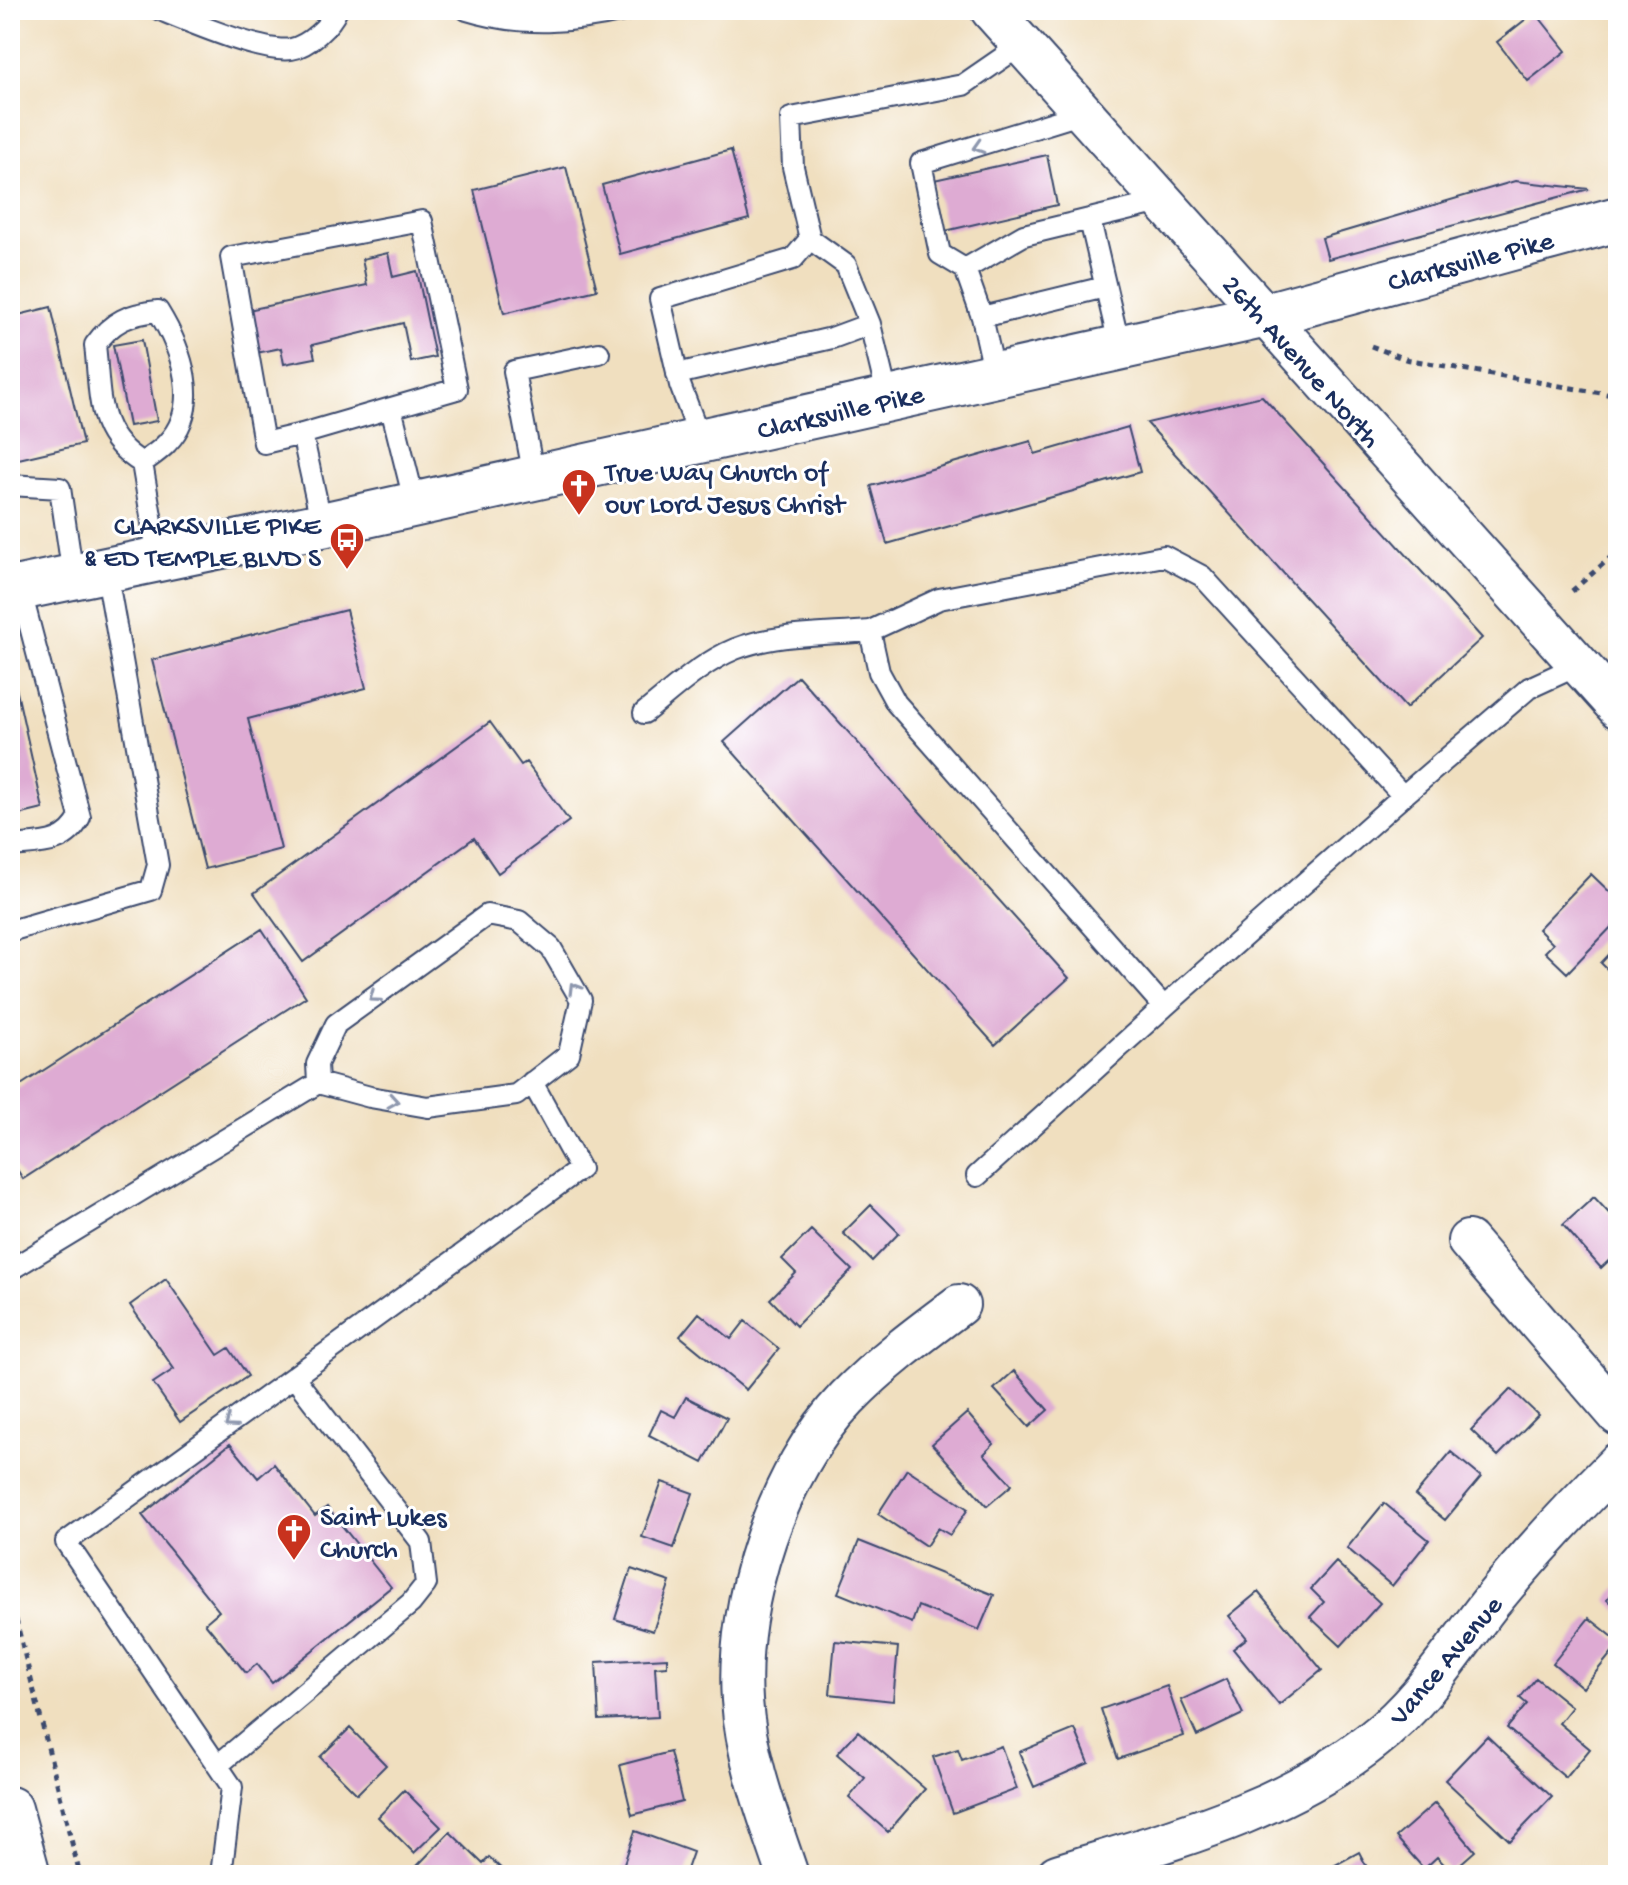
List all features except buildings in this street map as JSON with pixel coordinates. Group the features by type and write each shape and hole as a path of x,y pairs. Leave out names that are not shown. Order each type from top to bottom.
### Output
{"main road":[{"name":"Clarksville Pike","path":"15,589 322,525 1262,316 1618,219"},
{"path":"10,1809 28,1875"}],"street":[{"name":"26th Avenue North","path":"991,10 1262,316 1579,665 1615,698"},
{"path":"1468,1241 1618,1415"},
{"path":"788,1875 754,1773 742,1699 751,1583 775,1514 805,1456 845,1400 897,1352 959,1305"},
{"name":"Vance Avenue","path":"1057,1875 1207,1828 1299,1790 1374,1739 1424,1689 1544,1537 1618,1463"}],"lane":[{"path":"160,10 271,49 292,49 311,39 337,10"},
{"path":"467,10 502,21 577,22 628,10"},
{"path":"888,399 870,324 846,265 810,239 793,167 791,118 963,85 1021,45"},
{"path":"995,375 982,317 965,269 940,254 921,163 1083,113"},
{"path":"965,269 1024,235 1160,202"},
{"path":"1090,220 1120,348"},
{"path":"422,221 457,389 302,434 264,443 231,257 422,221"},
{"path":"701,441 677,374 660,299 793,259 810,239"},
{"path":"982,317 1105,287"},
{"path":"142,463 168,443 183,419 186,385 174,337 158,311 131,314 108,328 95,345 104,421 121,450 142,463 158,557"},
{"path":"677,374 832,338 870,324"},
{"path":"534,477 514,371 599,353"},
{"path":"391,408 415,504"},
{"path":"302,434 322,525"},
{"path":"10,485 60,488 89,573 158,865 151,890 10,931"},
{"path":"644,713 703,666 735,650 767,641 870,631 939,599 1164,556 1202,576 1403,796"},
{"path":"10,846 62,840 73,832 80,817 43,676 15,589"},
{"path":"870,631 879,672 896,703 1164,1007"},
{"path":"977,1176 1164,1007 1529,688 1579,665"},
{"path":"10,1270 318,1083 370,1097 428,1107 516,1095 569,1054 581,1000 551,948 519,921 487,915 336,1024 317,1064 318,1083"},
{"path":"221,1875 232,1787 66,1542 580,1169 532,1082"},
{"path":"218,1765 411,1603 426,1584 421,1542 294,1377"}],"path":[{"path":"1371,346 1405,359 1618,396"},
{"path":"1572,591 1618,551"},
{"path":"10,1596 80,1875"}],"place":[{"name":"True Way Church of our Lord Jesus Christ","path":"579,517"},
{"name":"CLARKSVILLE PIKE & ED TEMPLE BLVD S","path":"347,571"},
{"name":"Saint Lukes Church","path":"294,1562"}]}
